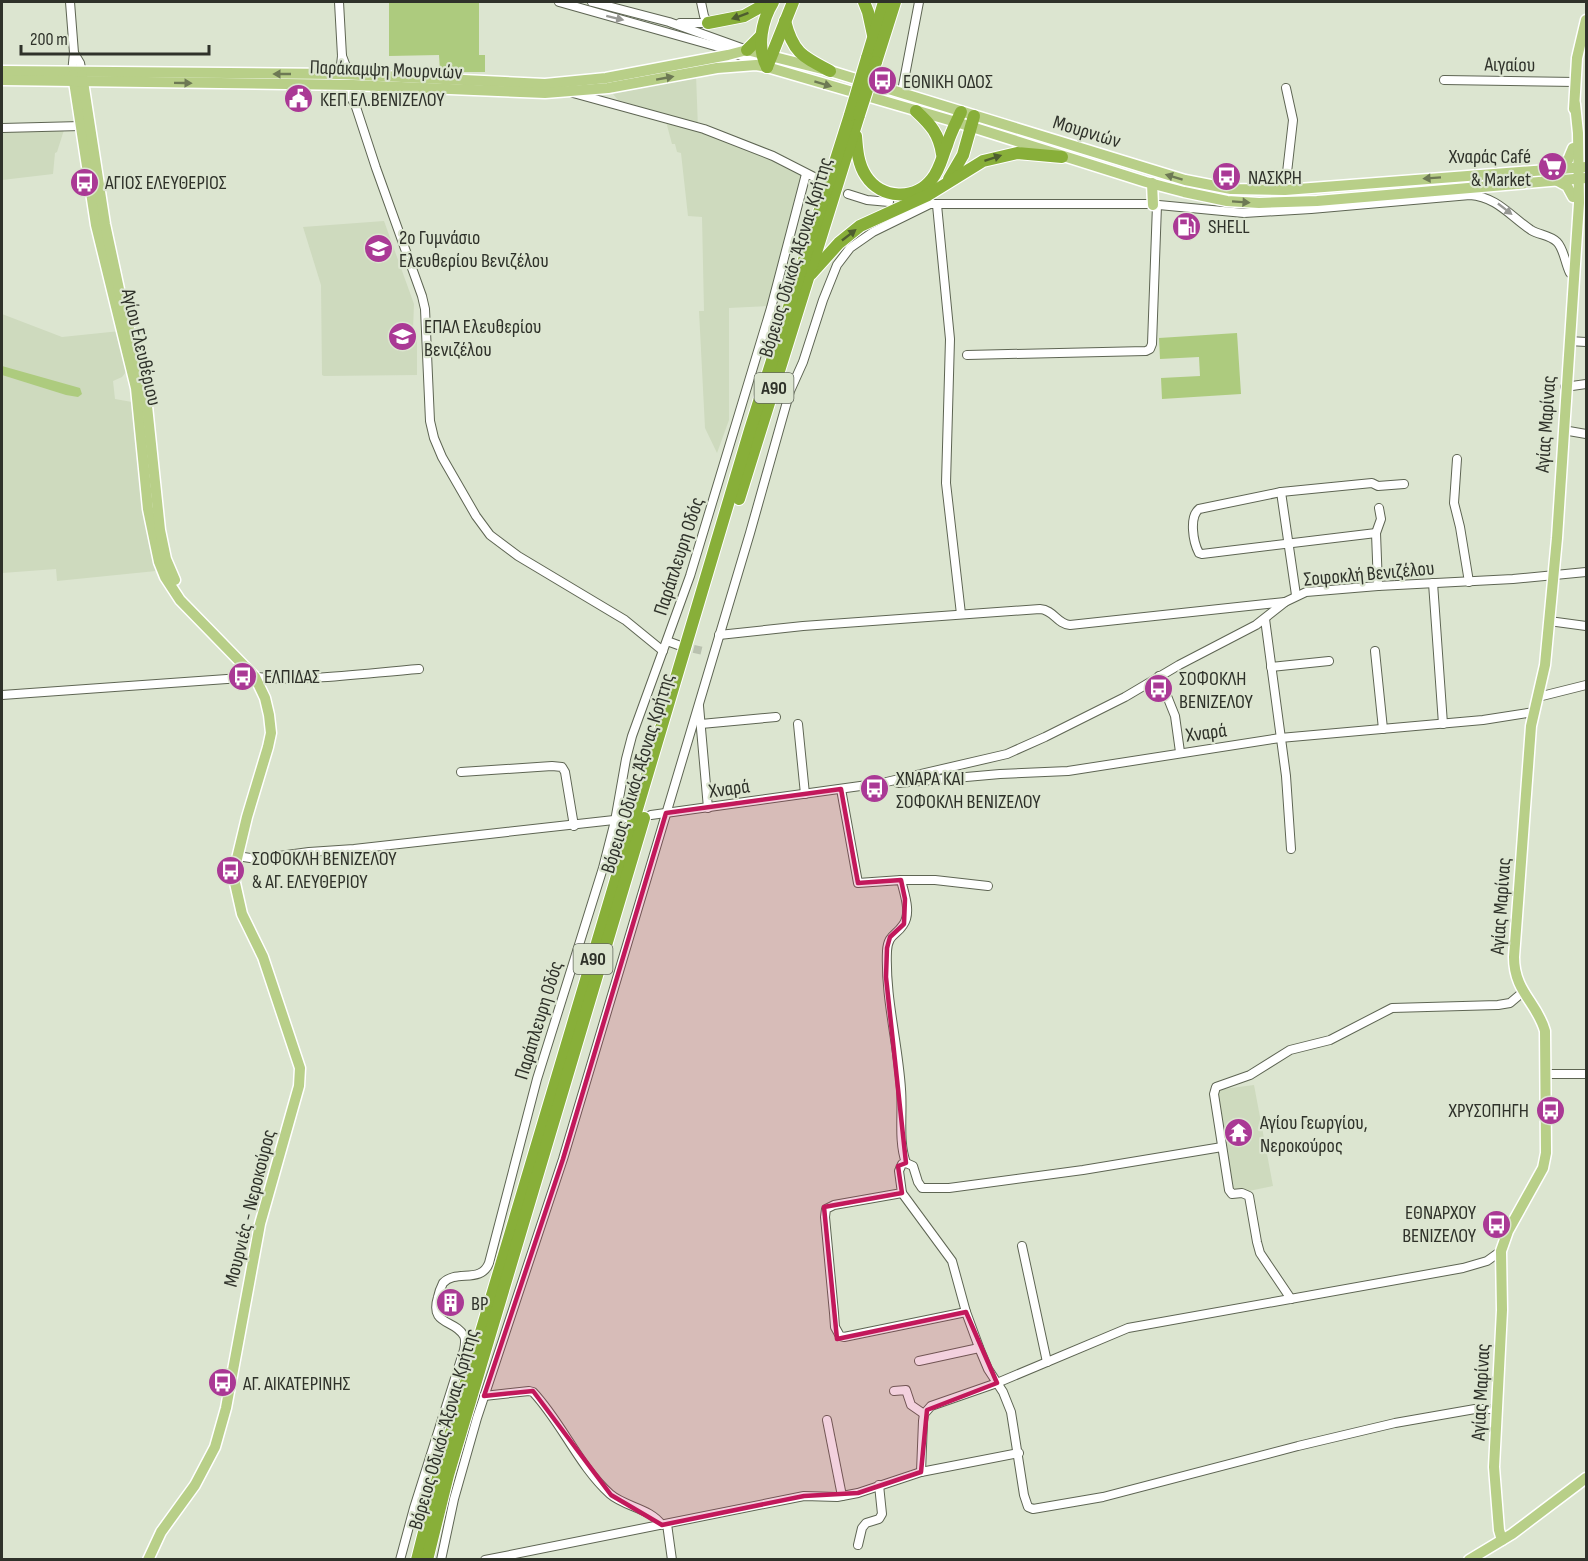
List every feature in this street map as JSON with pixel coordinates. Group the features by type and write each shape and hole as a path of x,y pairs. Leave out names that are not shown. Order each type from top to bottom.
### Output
{"highway":[{"path":"708,23 744,16 771,2"},
{"path":"767,59 761,36 771,2"},
{"path":"767,59 793,2"},
{"path":"864,2 873,37"},
{"name":"Βόρειος Οδικός Άξονας Κρήτης","path":"871,60 873,37 884,2"},
{"name":"Βόρειος Οδικός Άξονας Κρήτης","path":"417,1560 436,1483 750,430 871,60 894,2"},
{"path":"786,21 791,39 799,53 830,70"},
{"path":"742,52 761,36"},
{"path":"916,111 939,136 943,158"},
{"name":"Βόρειος Οδικός Άξονας Κρήτης","path":"427,1560 454,1452 739,498 855,130 854,115"},
{"path":"855,130 860,165 870,182 884,192 905,195 921,190 933,179 959,117"},
{"path":"942,186 952,176 963,156 973,121"},
{"path":"809,277 839,243 860,226 928,195 983,161 1006,154 1028,153 1062,157"},
{"path":"487,1280 499,1270"},
{"path":"471,1333 476,1348"}],"main road":[{"name":"Αγίας Μαρίνας","path":"1572,294 1570,273 1576,197 1581,173 1576,147 1577,58 1587,20"},
{"name":"Παράκαμψη Μουρνιών","path":"347,80 545,93 571,92 742,52"},
{"path":"742,52 916,111 959,117"},
{"name":"Παράκαμψη Μουρνιών","path":"2,71 77,71 97,78 545,84 607,83 756,65 767,59"},
{"path":"767,59 830,70 902,92 1062,157 1152,183 1227,201 1267,203 1327,201 1581,173 1576,147"},
{"name":"Παράκαμψη Μουρνιών","path":"2,80 77,71"},
{"path":"77,71 97,78 88,89 85,98"},
{"name":"Αγίου Ελευθέριου","path":"77,71 85,98 105,224 122,303 146,387 163,545 171,574 198,619"},
{"name":"Αγίου Ελευθέριου","path":"77,71 81,126 96,225 136,388 154,546 165,577 180,600 255,677 266,698 270,715 271,733 237,856"},
{"name":"Μουρνιών","path":"973,121 1185,180 1231,189 1285,190 1554,175"},
{"path":"1554,175 1576,147"},
{"path":"1554,175 1576,197"},
{"path":"1152,183 1155,205"},
{"name":"Αγίας Μαρίνας","path":"1502,1540 1499,1530 1494,1467 1502,1310 1501,1251 1508,1231 1540,1175 1545,1161 1547,1074 1544,1025 1515,975 1514,957 1531,726 1545,665 1553,575 1572,294 1576,197"},
{"name":"Μουρνιές - Νεροκούρος","path":"148,1560 161,1532 195,1485 214,1447 226,1408 261,1224 301,1076 263,957 242,915 235,883 237,856"},
{"path":"1469,1560 1487,1554 1502,1540 1587,1478"}],"street":[{"path":"70,2 77,71"},
{"path":"339,2 342,56 347,80 425,309 430,421 442,457 476,516 497,541 556,581 625,620 663,651"},
{"path":"559,2 742,52"},
{"path":"591,2 669,22 742,52"},
{"path":"669,22 708,23 701,2"},
{"path":"902,92 919,2"},
{"name":"Αιγαίου","path":"1444,80 1576,82"},
{"path":"607,83 610,103"},
{"path":"1285,190 1293,120 1286,88"},
{"path":"571,92 704,129 773,156 818,179"},
{"path":"2,128 81,126"},
{"name":"Παράπλευρη Οδός","path":"400,1560 466,1341 464,1335 439,1317 436,1310 439,1293 443,1284 448,1280 478,1275 487,1269 489,1263 537,1079 619,820 622,776 632,736 690,576 762,339 807,174"},
{"path":"849,194 867,200 889,202"},
{"path":"441,1560 454,1498 484,1396 562,1159 750,533 790,391 837,266 850,248 867,236 930,204 1155,205 1230,213 1265,213 1479,195 1495,201 1531,230 1556,241 1570,273"},
{"path":"930,204 950,339 946,483 961,614"},
{"path":"967,355 1146,351 1150,349 1152,344 1155,205"},
{"path":"1569,341 1587,342"},
{"path":"1565,387 1587,384"},
{"path":"1563,430 1587,434"},
{"path":"1457,459 1454,503 1469,582"},
{"path":"1376,533 1202,554 1199,553 1195,544 1193,517 1199,509 1281,492 1372,483 1378,486 1404,484"},
{"path":"1281,492 1296,595"},
{"path":"1378,586 1376,533 1381,519 1379,508"},
{"name":"Σοφοκλή Βενιζέλου","path":"1143,686 1265,619 1285,602 1306,592 1587,572"},
{"path":"1433,583 1443,724"},
{"path":"719,634 1046,609 1062,623 1070,625 1285,602"},
{"path":"1265,619 1287,786 1291,849"},
{"path":"1549,621 1587,626"},
{"path":"667,641 678,645"},
{"path":"703,651 714,652"},
{"path":"1375,651 1383,729"},
{"path":"1271,667 1329,661"},
{"path":"2,695 255,677 315,677 419,669"},
{"path":"1159,676 1176,716 1180,752"},
{"path":"1538,698 1587,685"},
{"name":"Χναρά","path":"651,815 882,783 1007,754 1143,686"},
{"path":"699,702 708,808"},
{"name":"Χναρά","path":"882,783 917,782 977,775 1068,771 1280,738 1483,720 1534,712"},
{"path":"701,724 776,717"},
{"path":"798,724 805,794"},
{"path":"461,772 562,767 565,772 574,826"},
{"path":"841,789 858,883 934,880 988,886"},
{"path":"237,856 257,859 619,820"},
{"path":"901,880 907,914 904,924 890,937 887,948 886,977 901,1089 902,1145 906,1163"},
{"path":"1291,1299 1260,1253 1249,1196 1242,1193 1232,1194 1229,1191 1215,1090 1220,1085 1250,1076 1290,1050 1337,1037 1392,1008 1498,1005 1510,1003 1523,992"},
{"path":"1547,1074 1587,1074"},
{"path":"906,1163 913,1166 919,1186 926,1189 949,1188 1083,1170 1222,1147"},
{"path":"906,1163 902,1164 899,1171 902,1193 952,1261 979,1348 988,1370 1004,1392 1011,1412 1024,1495 1028,1507 1034,1509 1112,1495 1395,1423 1475,1409 1498,1409"},
{"path":"902,1193 834,1205 826,1209 837,1333 844,1337 966,1312"},
{"path":"1022,1246 1047,1362"},
{"path":"921,1472 924,1414 935,1403 997,1383 1128,1328 1469,1267 1501,1251"},
{"path":"919,1361 979,1348"},
{"path":"894,1391 906,1390 911,1405 924,1414"},
{"path":"484,1396 533,1392 592,1473 611,1495 655,1517 664,1525 672,1560"},
{"path":"828,1420 842,1496"},
{"path":"485,1560 804,1496 842,1496 865,1491 921,1472 1018,1453"},
{"path":"858,1545 862,1528 866,1523 879,1519 882,1514 879,1485"}],"highlighted area":[{"path":"841,789 858,883 901,880 905,899 904,924 890,937 887,948 886,977 906,1163 898,1166 902,1193 824,1207 837,1339 966,1312 997,1383 927,1410 921,1472 858,1493 804,1496 662,1525 611,1495 533,1391 484,1396 563,1159 666,813"}],"shaded area":[{"path":"696,74 698,129 776,160 802,176 767,306 729,308 729,420 717,453 705,428 699,311 704,311 702,217 688,216 681,153 677,152 675,144 672,144 664,114 618,100 613,94 613,91"},
{"path":"64,130 55,153 53,174 2,180 2,131"},
{"path":"384,221 414,304 413,330 417,331 417,375 324,376 322,375 321,285 303,227"},
{"path":"2,314 62,337 120,331 126,372 122,377 113,381 115,399 132,402 136,409 148,536 153,548 156,571 57,581 56,569 2,573"},
{"path":"1254,1085 1273,1186 1232,1194 1215,1090"}],"green space":[{"path":"389,2 479,2 479,55 485,55 485,72 440,72 439,55 389,56"},
{"path":"1237,333 1241,394 1162,399 1161,378 1200,376 1199,357 1160,359 1159,338"},
{"path":"2,366 80,388 82,394 78,397 66,395 2,375"}],"tunnel":[{"path":"682,646 703,651"}],"place":[{"name":"ΕΘΝΙΚΗ ΟΔΟΣ","path":"882,81"},
{"name":"ΚΕΠ ΕΛ.ΒΕΝΙΖΕΛΟΥ","path":"299,99"},
{"name":"Χναράς Café & Market","path":"1552,167"},
{"name":"ΝΑΣΚΡΗ","path":"1227,177"},
{"name":"ΑΓΙΟΣ ΕΛΕΥΘΕΡΙΟΣ","path":"84,182"},
{"name":"SHELL","path":"1187,226"},
{"name":"2ο Γυμνάσιο Ελευθερίου Βενιζέλου","path":"378,248"},
{"name":"ΕΠΑΛ Ελευθερίου Βενιζέλου","path":"403,337"},
{"name":"ΕΛΠΙΔΑΣ","path":"243,676"},
{"name":"ΣΟΦΟΚΛΗ ΒΕΝΙΖΕΛΟΥ","path":"1158,689"},
{"name":"ΧΝΑΡΑ ΚΑΙ ΣΟΦΟΚΛΗ ΒΕΝΙΖΕΛΟΥ","path":"875,789"},
{"name":"ΣΟΦΟΚΛΗ ΒΕΝΙΖΕΛΟΥ & ΑΓ. ΕΛΕΥΘΕΡΙΟΥ","path":"231,870"},
{"name":"ΧΡΥΣΟΠΗΓΗ","path":"1550,1110"},
{"name":"Αγίου Γεωργίου, Νεροκούρος","path":"1239,1133"},
{"name":"ΕΘΝΑΡΧΟΥ ΒΕΝΙΖΕΛΟΥ","path":"1497,1224"},
{"name":"BP","path":"450,1303"},
{"name":"ΑΓ. ΑΙΚΑΤΕΡΙΝΗΣ","path":"222,1383"}]}
